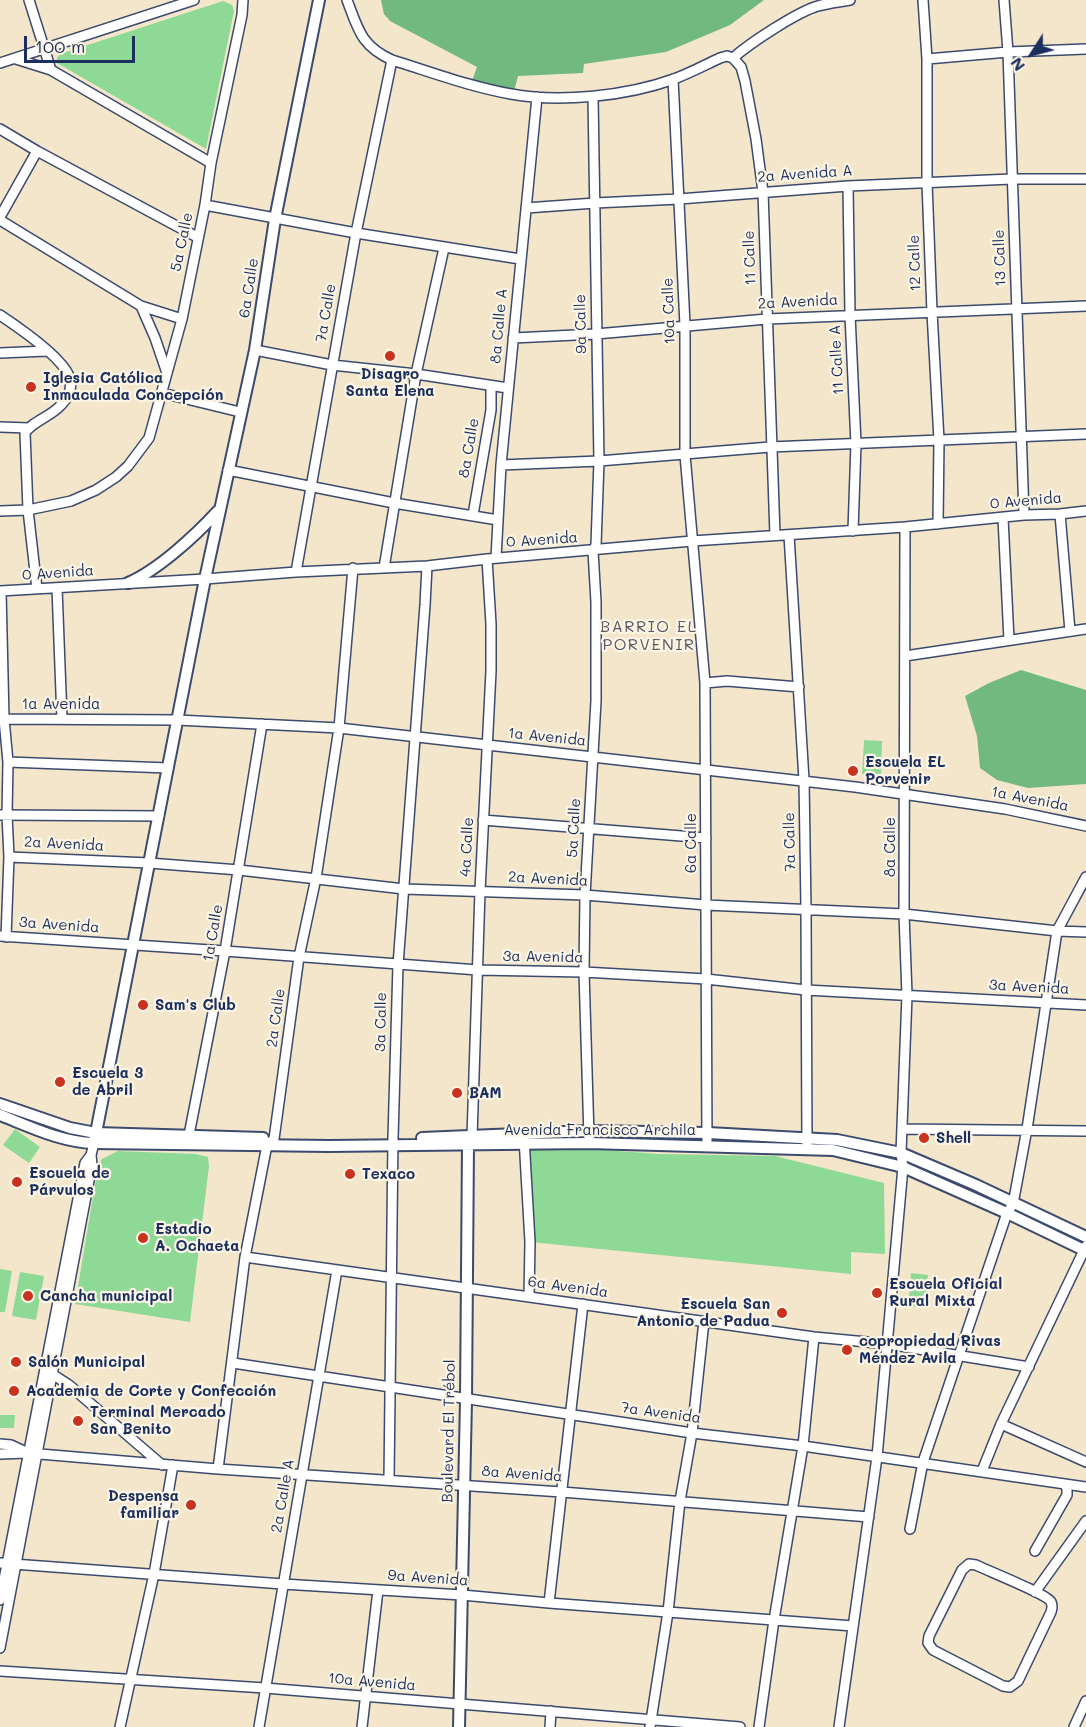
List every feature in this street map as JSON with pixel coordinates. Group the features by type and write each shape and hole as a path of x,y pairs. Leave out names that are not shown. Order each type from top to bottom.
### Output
{"main road":[{"name":"6a Calle","path":"95,1138 219,510 255,350 274,219 319,0"},
{"path":"128,583 141,578 197,534 219,510"},
{"path":"0,1104 95,1138"},
{"path":"0,1115 76,1142 95,1138"},
{"name":"Avenida Francisco Archila","path":"470,1141 524,1132 588,1131 708,1132 807,1143 903,1167 1086,1237"},
{"name":"Avenida Francisco Archila","path":"95,1138 271,1142 470,1141 524,1144 707,1146 837,1140 901,1153 976,1185 1010,1208 1085,1249"},
{"name":"Boulevard El Trébol","path":"459,1727 470,1141"}],"street":[{"path":"29,0 51,70"},
{"path":"0,63 194,0"},
{"name":"5a Calle","path":"28,510 71,501 96,490 128,466 148,438 182,318 242,15 243,0"},
{"path":"346,0 363,39 379,54 489,89 537,97 593,97 673,79 720,58 733,57 742,49 816,6 850,0"},
{"name":"12 Calle","path":"923,0 927,59 927,183 939,440 938,524"},
{"name":"13 Calle","path":"1004,0 1008,52 1024,515"},
{"path":"927,59 1008,52 1086,49"},
{"name":"11 Calle","path":"733,57 741,67 745,81 763,192 775,536"},
{"path":"16,59 51,70 211,163"},
{"name":"7a Calle","path":"296,572 356,233 392,60"},
{"name":"10a Calle","path":"673,79 685,325 685,455 692,541"},
{"name":"8a Calle A","path":"492,559 498,520 508,388 537,97"},
{"name":"9a Calle","path":"593,97 599,461 596,545 593,551"},
{"path":"0,129 198,237"},
{"path":"38,151 0,219 141,306 182,318"},
{"name":"2a Avenida A","path":"526,208 848,186 1012,179 1086,179"},
{"name":"11 Calle A","path":"848,186 850,315 856,444 853,531"},
{"path":"205,206 520,259"},
{"path":"384,568 416,374 444,248"},
{"path":"141,306 167,373"},
{"name":"2a Avenida","path":"513,338 596,334 767,319 1086,306"},
{"path":"0,315 47,351 70,378 70,392 60,407 43,420 28,428 0,428"},
{"path":"255,350 332,365 416,374 508,388"},
{"path":"0,353 47,351"},
{"name":"8a Calle","path":"473,515 491,410 491,386"},
{"path":"162,393 240,412"},
{"path":"28,428 24,439 28,510 37,589"},
{"path":"501,465 599,461 771,447 1086,434"},
{"path":"228,470 394,503 498,520"},
{"path":"0,511 28,510"},
{"name":"0 Avenida","path":"1,591 353,568 427,566 692,541 905,528 1024,515 1086,511"},
{"path":"1060,514 1070,631"},
{"path":"1002,518 1009,640"},
{"name":"8a Calle","path":"839,1727 877,1457 903,1167 901,1153 907,994 904,914 905,528"},
{"name":"7a Calle","path":"789,536 804,780 807,909 807,1143"},
{"name":"6a Calle","path":"692,541 705,683 707,1146"},
{"name":"5a Calle","path":"589,1143 584,972 585,896 597,656 593,551"},
{"name":"4a Calle","path":"470,1141 491,671 492,559"},
{"name":"3a Calle","path":"389,1480 393,1141 398,965 427,566"},
{"name":"2a Calle","path":"218,1469 245,1257 271,1142 299,957 316,878 339,728 353,568"},
{"path":"57,588 62,719"},
{"path":"1,591 2,719 8,762 4,815 9,856 3,936"},
{"path":"905,656 1086,629"},
{"path":"705,683 728,681 799,687"},
{"name":"1a Avenida","path":"2,719 177,720 339,728 804,780 1005,809 1086,826"},
{"name":"1a Calle","path":"188,1140 225,951 262,724"},
{"path":"8,762 168,768"},
{"path":"4,815 159,816"},
{"path":"483,820 706,837"},
{"name":"2a Avenida","path":"9,856 239,870 404,889 585,896 706,906 904,914 1057,931 1086,932"},
{"path":"910,1529 923,1462 1010,1208 1027,1129 1057,931 1086,877"},
{"name":"3a Avenida","path":"3,936 398,965 478,970 584,972 706,980 806,990 1086,1005"},
{"path":"902,1129 1086,1131"},
{"path":"524,1132 530,1242 529,1297"},
{"path":"0,1600 52,1374 92,1165 91,1155 95,1138"},
{"path":"33,1454 85,1163 91,1155"},
{"path":"982,1471 1001,1424 1085,1249"},
{"name":"6a Avenida","path":"245,1257 814,1337 888,1344 1029,1367"},
{"name":"2a Calle A","path":"259,1727 337,1270"},
{"path":"549,1603 583,1305"},
{"path":"651,1723 668,1612 680,1501 692,1433 704,1321"},
{"path":"759,1727 803,1446 814,1337"},
{"name":"7a Avenida","path":"233,1363 692,1433 923,1462 1086,1487"},
{"path":"52,1374 69,1385 162,1465"},
{"path":"1001,1424 1086,1462"},
{"name":"8a Avenida","path":"0,1444 10,1445 33,1454"},
{"name":"8a Avenida","path":"0,1454 33,1454 562,1492 869,1517"},
{"path":"120,1727 154,1574 173,1465"},
{"path":"1035,1551 1067,1495 1065,1484"},
{"path":"1035,1592 1086,1521"},
{"path":"0,1648 8,1563"},
{"name":"9a Avenida","path":"8,1563 462,1595 853,1626"},
{"path":"966,1565 976,1565 1035,1592 1049,1600 1052,1609 1018,1681 1013,1686 1003,1686 929,1646 928,1636 966,1565"},
{"path":"362,1727 378,1590"},
{"name":"10a Avenida","path":"0,1671 265,1688 551,1711 651,1723 740,1727"},
{"path":"1074,1727 1086,1701"},
{"path":"550,1727 551,1711"}],"green space":[{"path":"381,0 764,0 730,25 666,52 584,64 583,73 518,76 514,91 472,81 477,67 390,21 384,14"},
{"path":"223,1 232,5 234,11 206,149 57,63 60,54"},
{"path":"1021,670 1086,690 1086,784 1028,788 997,780 980,768 977,736 965,696"},
{"path":"864,740 882,741 881,775 862,774"},
{"path":"15,1129 40,1147 29,1163 3,1145"},
{"path":"524,1144 659,1154 775,1156 884,1183 885,1254 851,1252 851,1274 530,1242"},
{"name":"Estadio A. Ochaeta","path":"118,1151 196,1154 208,1157 209,1166 190,1322 75,1304 97,1173 102,1159"},
{"path":"0,1269 12,1271 5,1312 0,1312"},
{"name":"Cancha municipal","path":"20,1272 44,1276 36,1320 12,1316"},
{"path":"911,1273 928,1275 925,1308 908,1306"},
{"path":"0,1415 15,1415 14,1428 0,1428"}],"place":[{"name":"Disagro Santa Elena","path":"390,356"},
{"name":"Iglesia Católica Inmaculada Concepción","path":"31,387"},
{"name":"Escuela EL Porvenir","path":"853,771"},
{"name":"Sam's Club","path":"143,1005"},
{"name":"Escuela 3 de Abril","path":"60,1082"},
{"name":"BAM","path":"457,1093"},
{"name":"Shell","path":"924,1138"},
{"name":"Texaco","path":"350,1174"},
{"name":"Escuela de Párvulos","path":"17,1182"},
{"name":"Estadio A. Ochaeta","path":"143,1238"},
{"name":"Escuela Oficial Rural Mixta","path":"877,1293"},
{"name":"Cancha municipal","path":"28,1296"},
{"name":"Escuela San Antonio de Padua","path":"782,1313"},
{"name":"copropiedad Rivas Méndez Avila","path":"847,1350"},
{"name":"Salón Municipal","path":"16,1362"},
{"name":"Academia de Corte y Confección","path":"14,1391"},
{"name":"Terminal Mercado San Benito","path":"78,1421"},
{"name":"Despensa familiar","path":"191,1505"}],"district":[{"name":"BARRIO EL PORVENIR","path":"649,636"}]}
